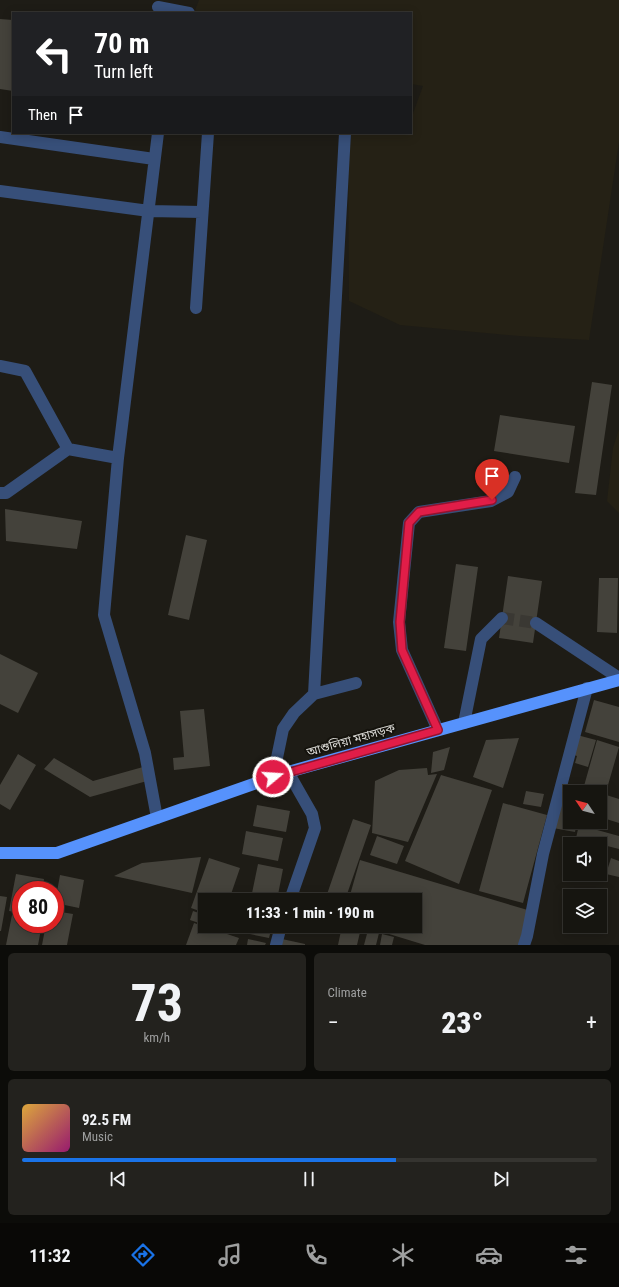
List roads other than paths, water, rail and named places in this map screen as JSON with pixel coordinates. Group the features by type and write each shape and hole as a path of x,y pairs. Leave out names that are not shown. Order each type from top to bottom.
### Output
{"highway":[{"name":"আশুলিয়া মহাসড়ক","path":"0,853 57,853 288,772 619,679"}],"street":[{"path":"158,7 184,12"},
{"path":"157,818 145,753 104,615 118,458 158,134"},
{"path":"196,308 208,134"},
{"path":"314,694 346,134"},
{"path":"0,137 154,159"},
{"path":"0,191 149,211 202,212"},
{"path":"0,366 26,371 68,449"},
{"path":"0,493 6,493 68,449 118,458"},
{"path":"438,730 402,650 400,622 409,523 419,512 492,500 508,492 515,477"},
{"path":"464,723 481,639 502,618"},
{"path":"536,623 619,679"},
{"path":"273,777 283,729 294,713 314,694 356,683"},
{"path":"524,945 543,854 587,688"},
{"path":"288,772 312,814 315,828 292,893"},
{"path":"276,945 279,933"}],"tunnel":[{"path":"502,618 536,623"}]}
